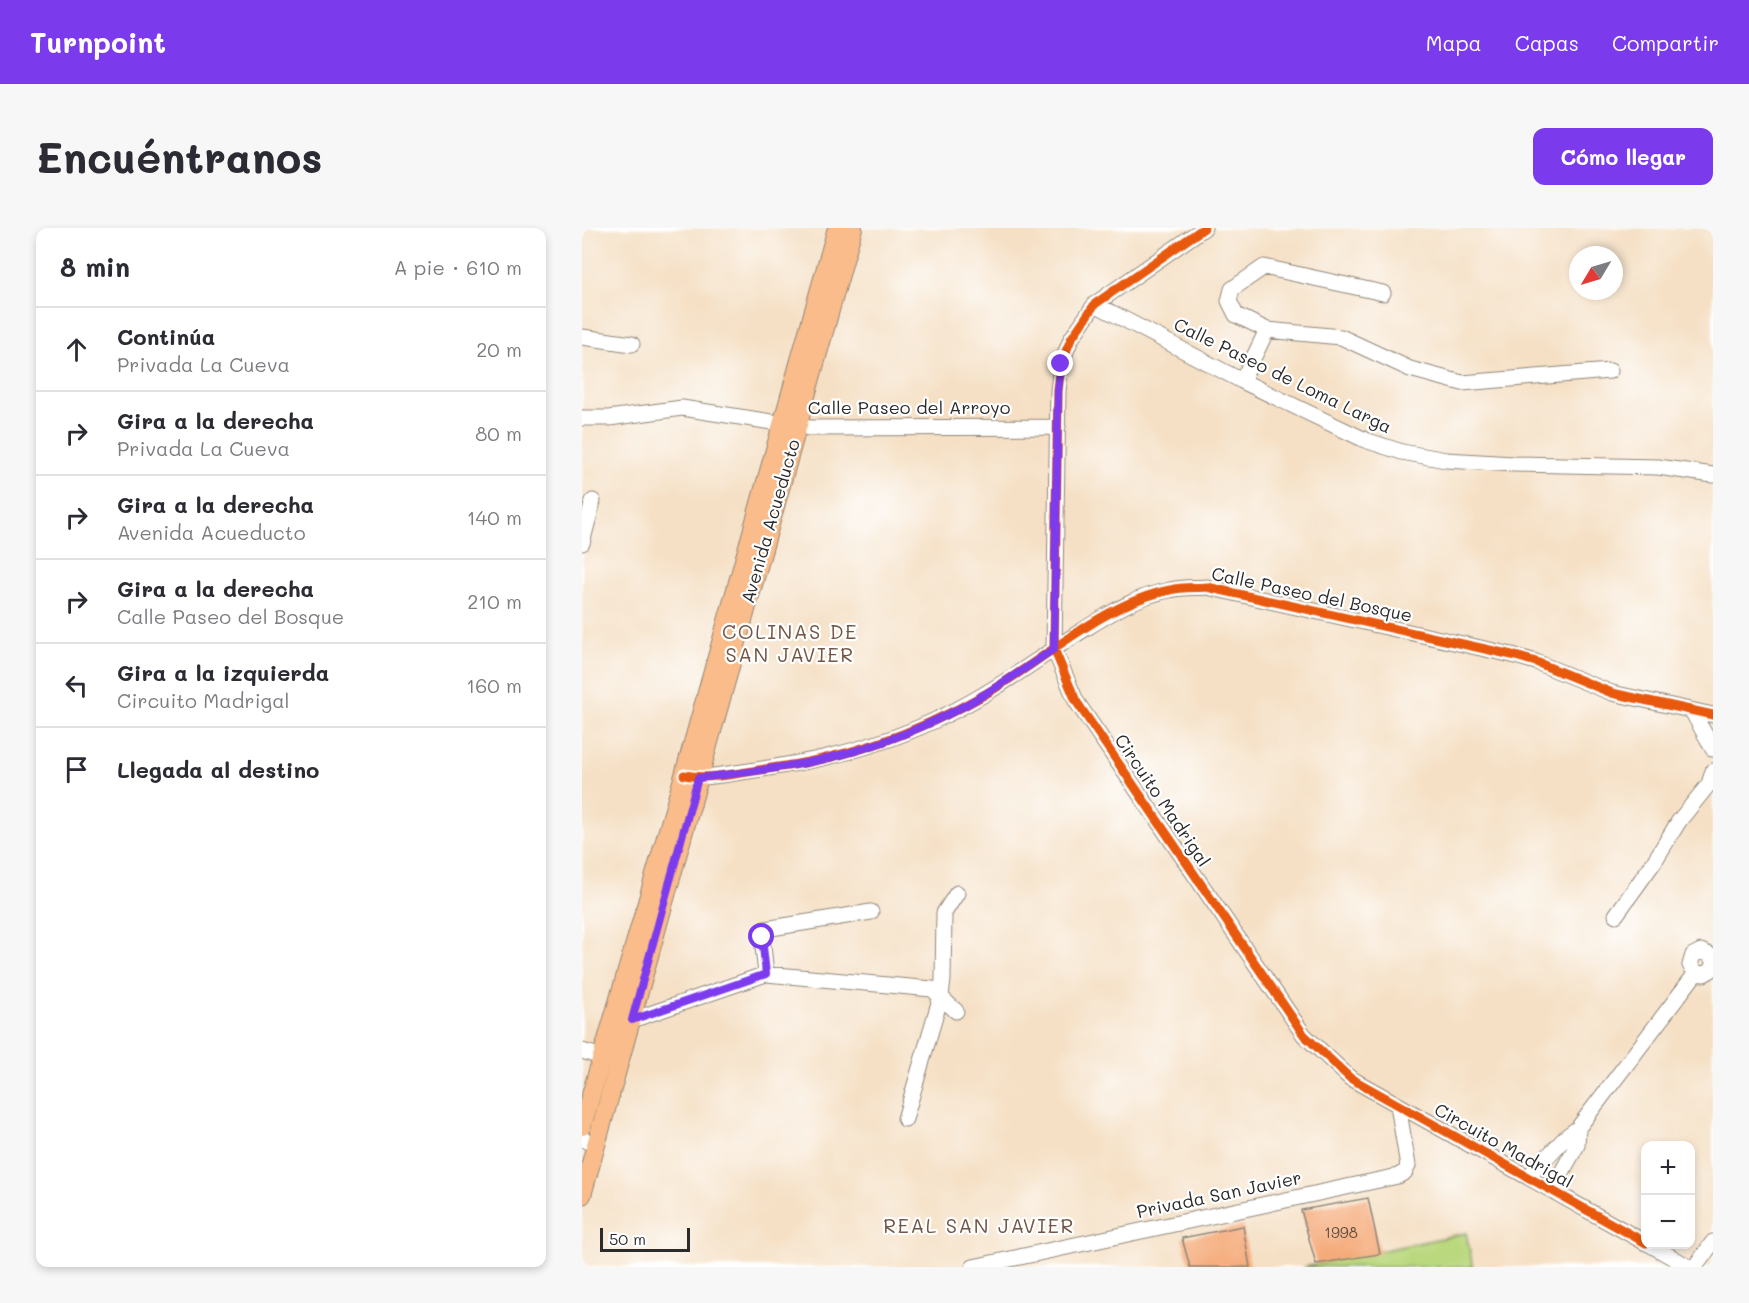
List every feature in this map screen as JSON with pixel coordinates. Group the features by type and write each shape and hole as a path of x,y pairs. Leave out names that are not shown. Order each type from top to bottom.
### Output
{"main road":[{"name":"Avenida Acueducto","path":"790,425 837,228"},
{"name":"Avenida Acueducto","path":"582,1126 608,1034 691,776 790,425 853,228"},
{"name":"Avenida Acueducto","path":"582,1195 588,1149 632,1020 691,776"},
{"path":"608,1034 626,1041"}],"street":[{"name":"Circuito Madrigal","path":"1204,228 1095,304 1081,321 1061,364 1054,649 1076,701 1304,1035 1350,1078 1641,1241"},
{"path":"1383,294 1264,267 1232,289 1228,301 1236,315 1267,330 1341,337 1410,369 1462,383 1610,371"},
{"name":"Calle Paseo de Loma Larga","path":"1095,304 1242,381 1365,440 1402,452 1446,460 1658,467 1713,475"},
{"path":"1242,381 1267,330"},
{"path":"582,337 632,344"},
{"name":"Calle Paseo del Arroyo","path":"582,418 609,418 682,408 810,428 1058,427"},
{"path":"582,543 585,516 593,501"},
{"name":"Calle Paseo del Bosque","path":"691,776 779,768 820,760 862,749 902,734 986,694 1121,607 1172,589 1207,587 1512,655 1536,662 1612,693 1713,715"},
{"path":"1692,711 1713,749"},
{"path":"1617,915 1679,821 1709,784 1713,771"},
{"path":"905,1119 941,996 944,913 957,893"},
{"path":"766,974 762,937 765,929 871,912"},
{"path":"1528,1177 1567,1136 1578,1128 1696,973 1690,965 1693,956 1701,951 1712,958"},
{"path":"632,1020 766,974 932,989 956,1011"},
{"path":"582,1051 602,1057"},
{"name":"Privada San Javier","path":"973,1267 1398,1176 1405,1172 1408,1166 1398,1105"},
{"path":"1552,1190 1577,1145 1578,1128"},
{"path":"1695,1267 1713,1242"},
{"name":"Circuito Madrigal","path":"1652,1249 1666,1262 1689,1267"}],"green space":[{"path":"1466,1233 1473,1267 1304,1267"}],"building":[{"path":"1368,1198 1380,1254 1316,1264 1301,1210"},
{"path":"1243,1226 1250,1267 1190,1267 1182,1238"}],"cycle path":[{"path":"1204,228 1095,304 1071,339 1061,364 1058,391 1054,649 1076,701 1304,1035 1350,1078 1641,1240"},
{"path":"684,775 714,776 794,765 850,752 906,733 984,695 1097,620 1121,607 1145,597 1184,588 1207,587 1512,655 1536,662 1612,693 1713,715"}],"district":[{"name":"COLINAS DE SAN JAVIER","path":"790,642"},
{"name":"REAL SAN JAVIER","path":"979,1225"}],"route":[{"path":"762,937 766,974 632,1020 698,778 779,768 862,749 902,734 986,694 1054,649 1058,391 1061,364"}]}
